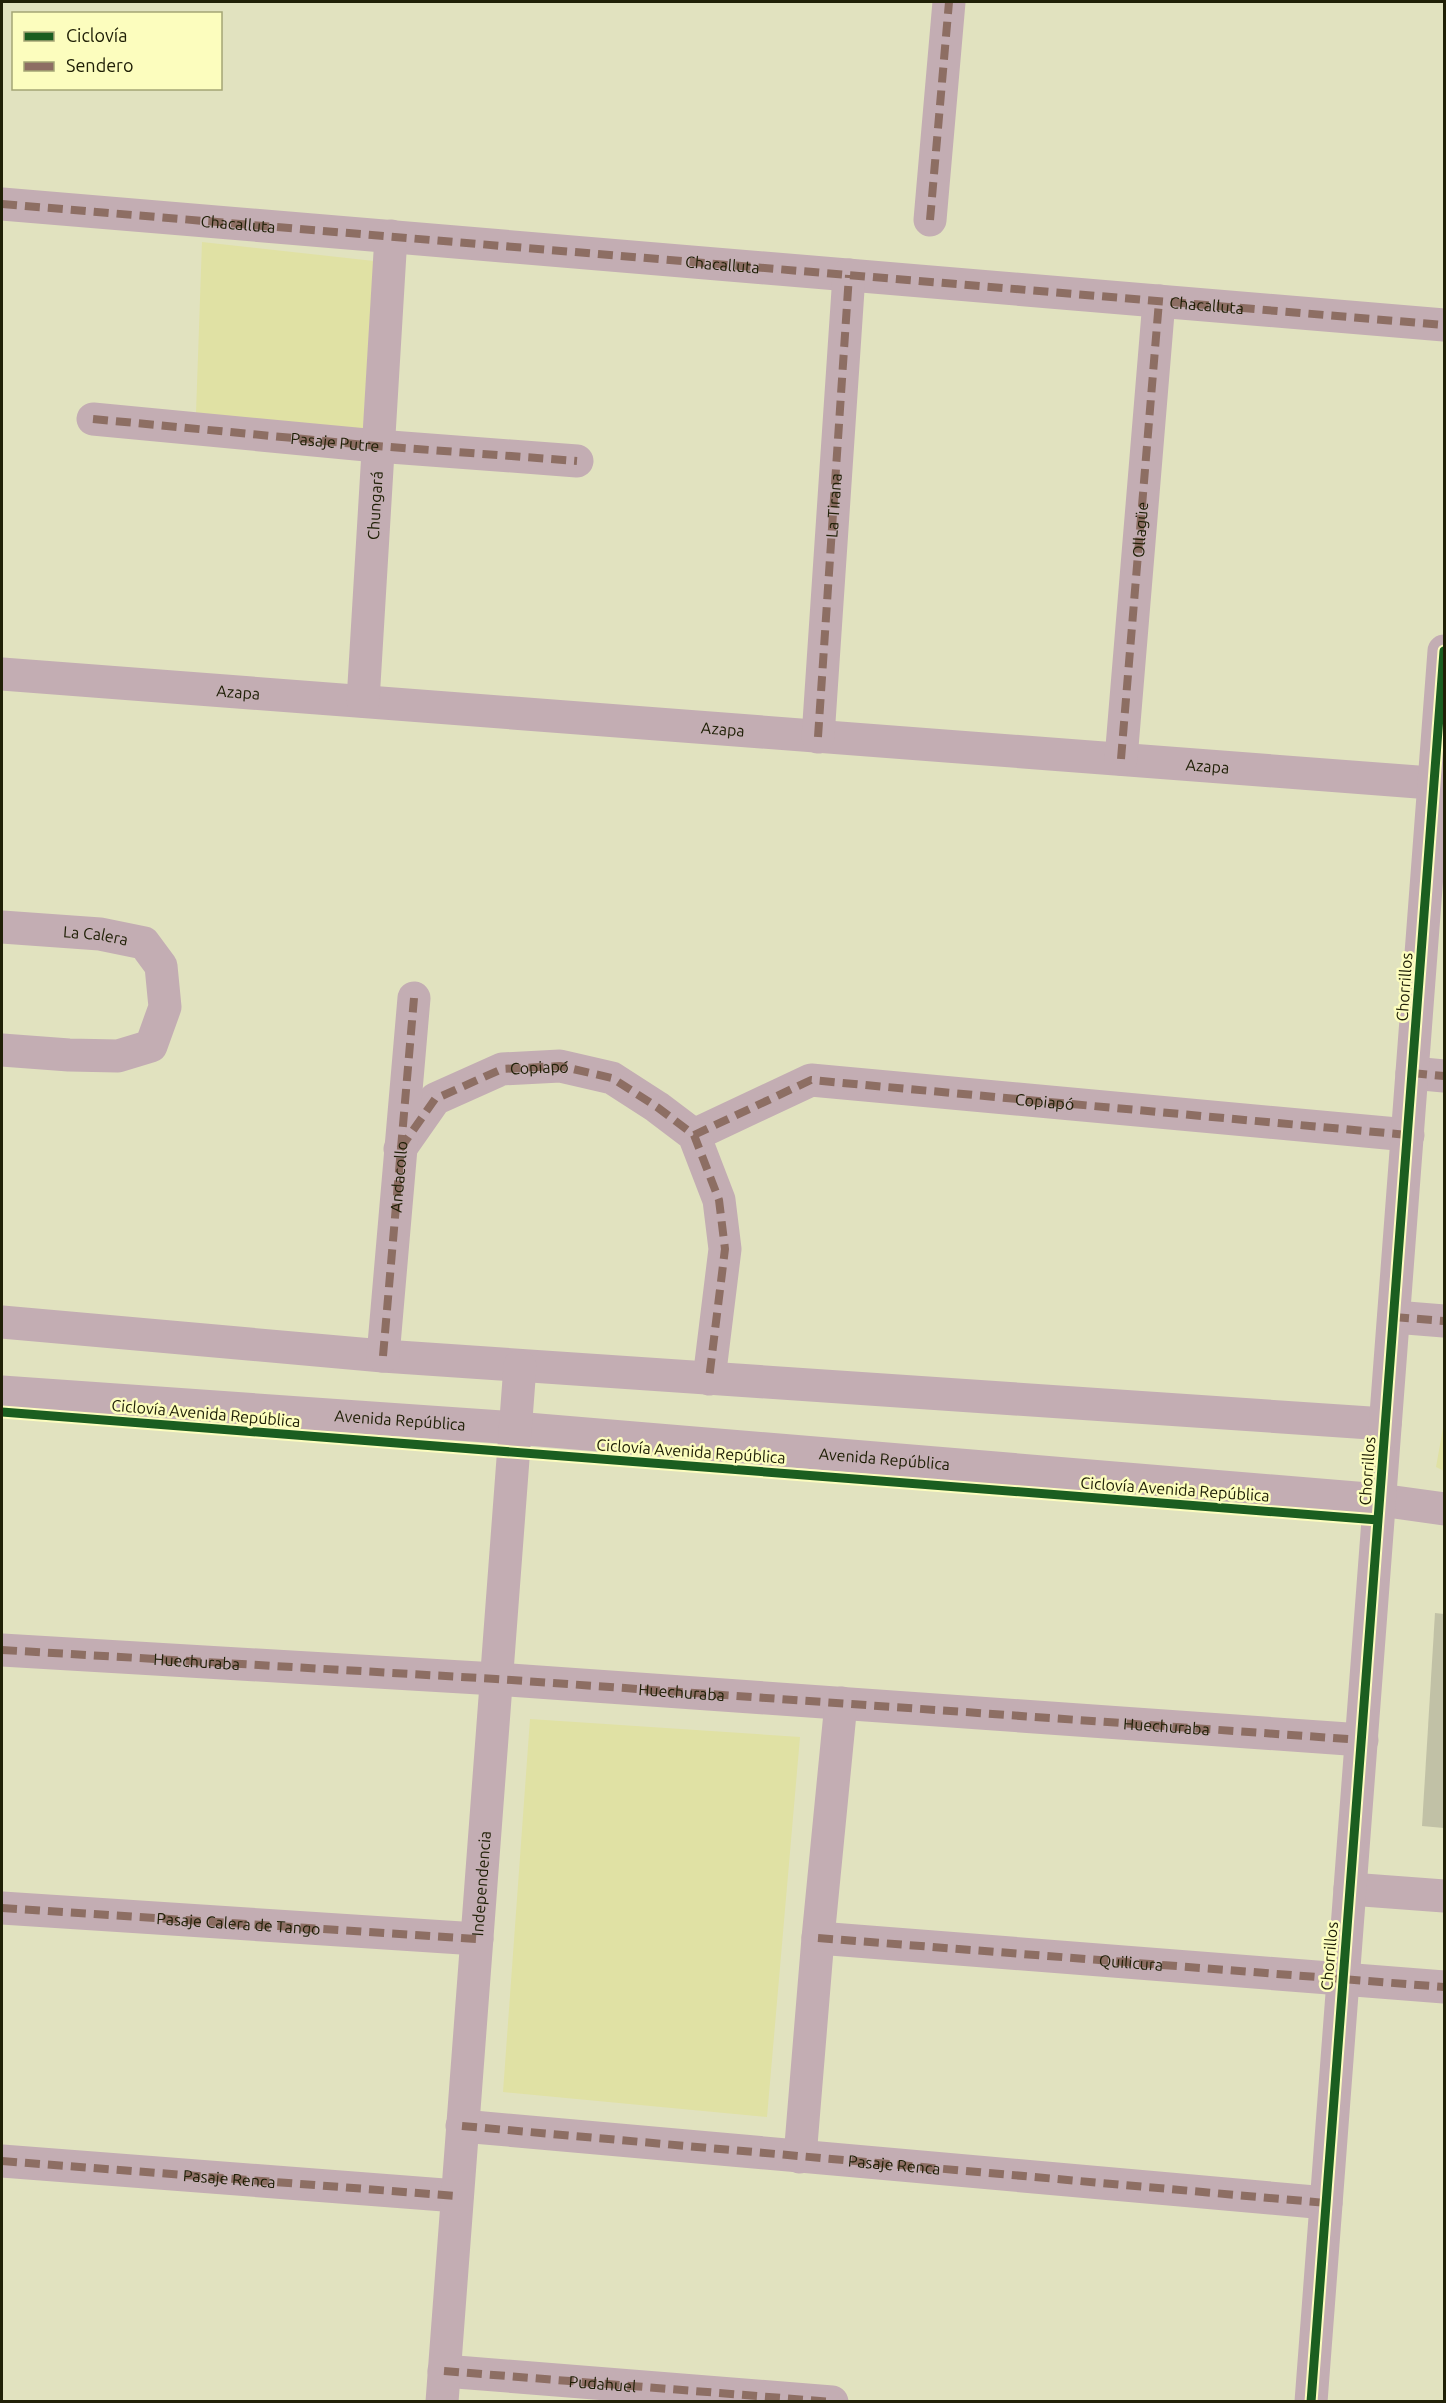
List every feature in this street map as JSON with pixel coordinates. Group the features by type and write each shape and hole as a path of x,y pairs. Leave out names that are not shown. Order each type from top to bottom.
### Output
{"street":[{"path":"930,220 949,2"},
{"name":"Chacalluta","path":"2,204 1444,325"},
{"name":"Chungará","path":"363,701 391,237"},
{"name":"La Tirana","path":"818,736 849,275"},
{"name":"Ollagüe","path":"1121,759 1159,301"},
{"name":"Pasaje Putre","path":"93,419 377,446 576,461"},
{"name":"Chorrillos","path":"1311,2402 1412,1073 1439,784 1444,651"},
{"name":"Azapa","path":"2,674 1439,784"},
{"name":"La Calera","path":"2,927 100,934 144,943 161,966 165,1007 151,1046 118,1056 2,1050"},
{"name":"Andacollo","path":"383,1356 414,998"},
{"name":"Copiapó","path":"400,1149 435,1099 502,1069 560,1066 612,1078 694,1135 811,1080 1408,1134"},
{"path":"1412,1073 1444,1076"},
{"path":"694,1135 718,1200 725,1249 709,1379"},
{"path":"1394,1317 1444,1321"},
{"path":"2,1322 383,1356 1385,1424"},
{"name":"Independencia","path":"443,2386 520,1366"},
{"name":"Avenida República","path":"2,1392 515,1428 1380,1500 1444,1509"},
{"name":"Huechuraba","path":"2,1650 496,1679 1362,1740"},
{"path":"801,2157 818,1938 841,1703"},
{"path":"1350,1889 1444,1896"},
{"name":"Pasaje Calera de Tango","path":"2,1908 477,1939"},
{"name":"Quilicura","path":"818,1938 1444,1987"},
{"name":"Pasaje Renca","path":"462,2126 1326,2204"},
{"name":"Pasaje Renca","path":"2,2161 457,2196"},
{"name":"Pudahuel","path":"443,2386 832,2402"}],"green space":[{"path":"202,242 374,261 363,429 196,413"},
{"path":"1444,1429 1444,1471 1436,1467"},
{"path":"530,1719 800,1737 767,2117 503,2092"}],"building":[{"path":"1435,1613 1444,1614 1444,1828 1422,1826"}],"marked path":[{"path":"930,220 949,2"},
{"path":"2,204 1444,325"},
{"path":"818,737 849,275"},
{"path":"1121,759 1159,301"},
{"path":"93,419 377,446 577,461"},
{"path":"383,1356 414,998"},
{"path":"400,1149 435,1099 502,1069 560,1066 612,1078 657,1107 694,1135 719,1200 725,1249 709,1379"},
{"path":"1412,1073 1444,1076"},
{"path":"694,1135 811,1080 1408,1135"},
{"path":"1394,1317 1444,1321"},
{"path":"2,1650 496,1679 1362,1740"},
{"path":"2,1908 477,1939"},
{"path":"818,1938 1444,1987"},
{"path":"462,2126 1326,2203"},
{"path":"2,2161 457,2196"},
{"path":"444,2371 832,2402"}],"cycle path":[{"path":"1311,2402 1444,651"},
{"name":"Ciclovía Avenida República","path":"2,1412 1378,1520"}]}
